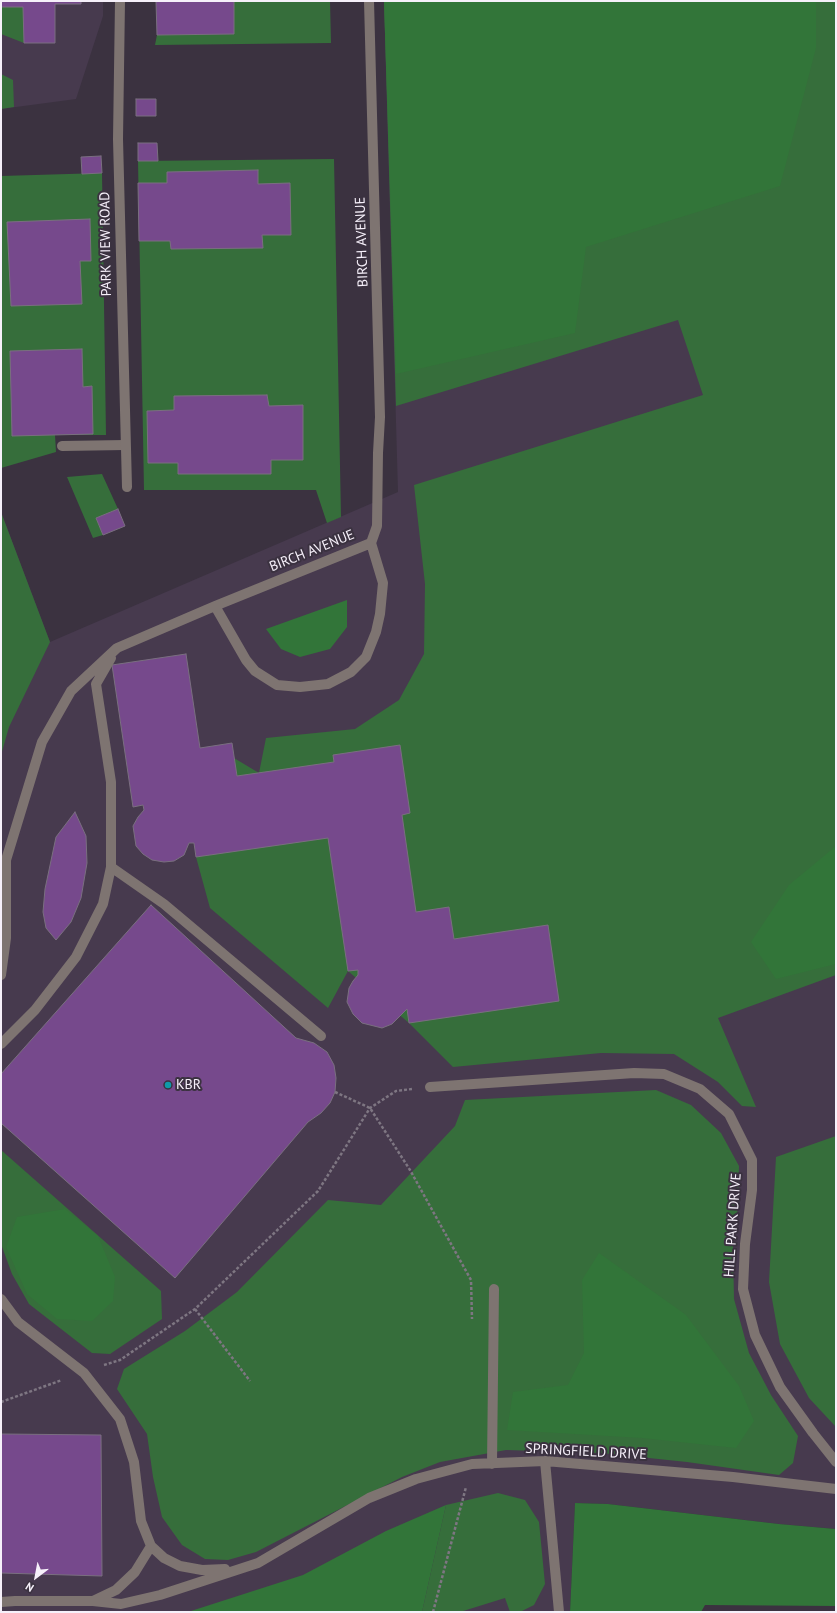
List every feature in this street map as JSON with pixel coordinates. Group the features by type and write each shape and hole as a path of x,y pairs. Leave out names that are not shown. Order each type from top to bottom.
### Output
{"street":[{"name":"PARK VIEW ROAD","path":"120,1 118,139 127,487"},
{"name":"BIRCH AVENUE","path":"1,975 6,938 6,860 42,742 72,691 117,648 215,606 370,543 377,526 380,417 369,1"},
{"path":"62,446 125,445"},
{"path":"215,606 246,660 255,671 277,685 300,687 328,684 351,672 366,657 376,632 380,614 383,583 370,543"},
{"path":"1,1044 35,1010 76,957 104,904 111,867 111,782 96,684 117,648"},
{"path":"111,867 164,904 321,1036"},
{"name":"HILL PARK DRIVE","path":"430,1087 634,1073 664,1074 700,1089 729,1114 752,1160 752,1190 745,1244 742,1289 755,1335 780,1386 813,1433 836,1462"},
{"path":"492,1464 494,1290"},
{"path":"1,1299 18,1322 84,1372 120,1419 134,1462 141,1521 151,1546"},
{"path":"545,1461 559,1612"},
{"name":"SPRINGFIELD DRIVE","path":"1,1602 93,1602 121,1604 160,1595 258,1563 369,1498 410,1482 472,1464 545,1461 734,1477 836,1489"},
{"name":"SPRINGFIELD DRIVE","path":"93,1602 116,1590 135,1572 151,1546 164,1558 180,1566 202,1570 237,1569"}],"path":[{"path":"1,1402 120,1360 195,1309 318,1191 370,1108 396,1091 430,1087"},
{"path":"335,1092 370,1108 410,1170 472,1280"},
{"path":"195,1309 250,1381"}],"shaded area":[{"path":"1,1 103,1 103,16 76,99 1,109"},
{"path":"384,1 836,1 836,1529 779,1524 608,1504 575,1503 570,1611 579,1612 1,1612 1,512 50,642 398,492"}],"green space":[{"path":"1,1 81,1 81,4 55,4 55,43 24,43 1,34"},
{"path":"234,1 330,1 331,43 155,45 157,35 234,34"},
{"path":"384,1 836,1 836,975 718,1018 756,1107 742,1106 718,1082 674,1054 601,1053 453,1067 409,1023 348,971 328,1008 210,908 196,857 237,776 234,758 259,773 266,738 355,729 399,700 424,654 425,584 414,485 703,395 678,320 396,406"},
{"path":"384,1 816,1 816,48 780,186 586,247 575,333 396,374"},
{"path":"1,74 13,80 14,107 1,109"},
{"path":"334,159 341,517 327,523 316,490 144,490 138,161"},
{"path":"102,173 106,435 55,435 56,452 1,468 1,176"},
{"path":"102,474 118,509 96,518 103,535 93,538 67,477"},
{"path":"1,512 50,642 9,727 1,755"},
{"path":"347,600 347,627 330,649 300,657 281,649 266,629"},
{"path":"836,846 836,964 776,979 751,942 789,885"},
{"path":"656,1090 691,1105 721,1133 739,1166 738,1206 733,1247 734,1299 749,1353 771,1395 798,1436 793,1463 779,1475 687,1462 601,1453 506,1450 440,1462 402,1477 256,1552 228,1560 205,1559 182,1545 162,1517 153,1477 147,1434 117,1389 124,1369 185,1331 237,1292 328,1200 381,1205 455,1126 465,1100"},
{"path":"836,1136 836,1427 809,1398 780,1344 769,1282 776,1157"},
{"path":"1,1150 161,1291 162,1319 110,1354 92,1353 29,1304 12,1274 1,1244"},
{"path":"65,1209 98,1236 115,1277 113,1301 92,1321 57,1319 27,1294 6,1247 17,1217"},
{"path":"599,1253 686,1315 739,1386 754,1421 736,1448 642,1438 507,1430 513,1392 568,1385 584,1353 582,1280"},
{"path":"498,1493 525,1500 539,1522 545,1584 534,1605 520,1612 510,1612 505,1598 460,1612 422,1612 446,1505"},
{"path":"575,1503 608,1504 779,1524 836,1529 836,1606 705,1605 701,1612 570,1612"},
{"path":"446,1505 422,1612 184,1612 303,1575 386,1531"}],"building":[{"path":"1,1 81,1 81,4 55,4 55,43 24,43 23,7 1,7"},
{"path":"156,1 234,1 234,34 157,35"},
{"path":"136,99 156,99 156,116 136,116"},
{"path":"138,143 157,143 158,161 138,161"},
{"path":"101,156 102,173 82,174 81,157"},
{"path":"258,170 258,184 290,183 291,235 262,235 263,248 171,249 170,241 139,241 138,183 167,183 167,172"},
{"path":"90,219 91,261 80,261 82,304 11,306 7,222"},
{"path":"82,349 83,387 92,386 93,434 12,436 10,351"},
{"path":"267,395 269,406 303,405 303,460 271,460 271,474 178,474 178,463 148,463 147,411 174,410 174,396"},
{"path":"118,509 125,526 103,535 96,518"},
{"path":"186,654 200,748 232,743 237,776 334,762 333,755 400,745 410,813 402,815 416,912 449,907 454,939 548,925 559,1001 409,1023 407,1009 392,1024 382,1028 362,1023 353,1014 347,1002 349,988 358,975 358,970 348,971 328,838 196,857 194,843 189,843 184,855 174,861 164,862 152,860 143,854 136,846 133,826 144,810 143,805 133,807 112,665"},
{"path":"75,812 86,836 87,863 81,898 71,922 56,940 46,928 43,912 45,889 56,837"},
{"name":"KBR","path":"151,905 296,1038 314,1043 327,1052 334,1065 336,1078 335,1092 330,1103 321,1113 308,1122 175,1278 1,1123 1,1074"},
{"path":"1,1434 101,1435 102,1576 1,1573"}],"place":[{"name":"KBR","path":"168,1085"}]}
